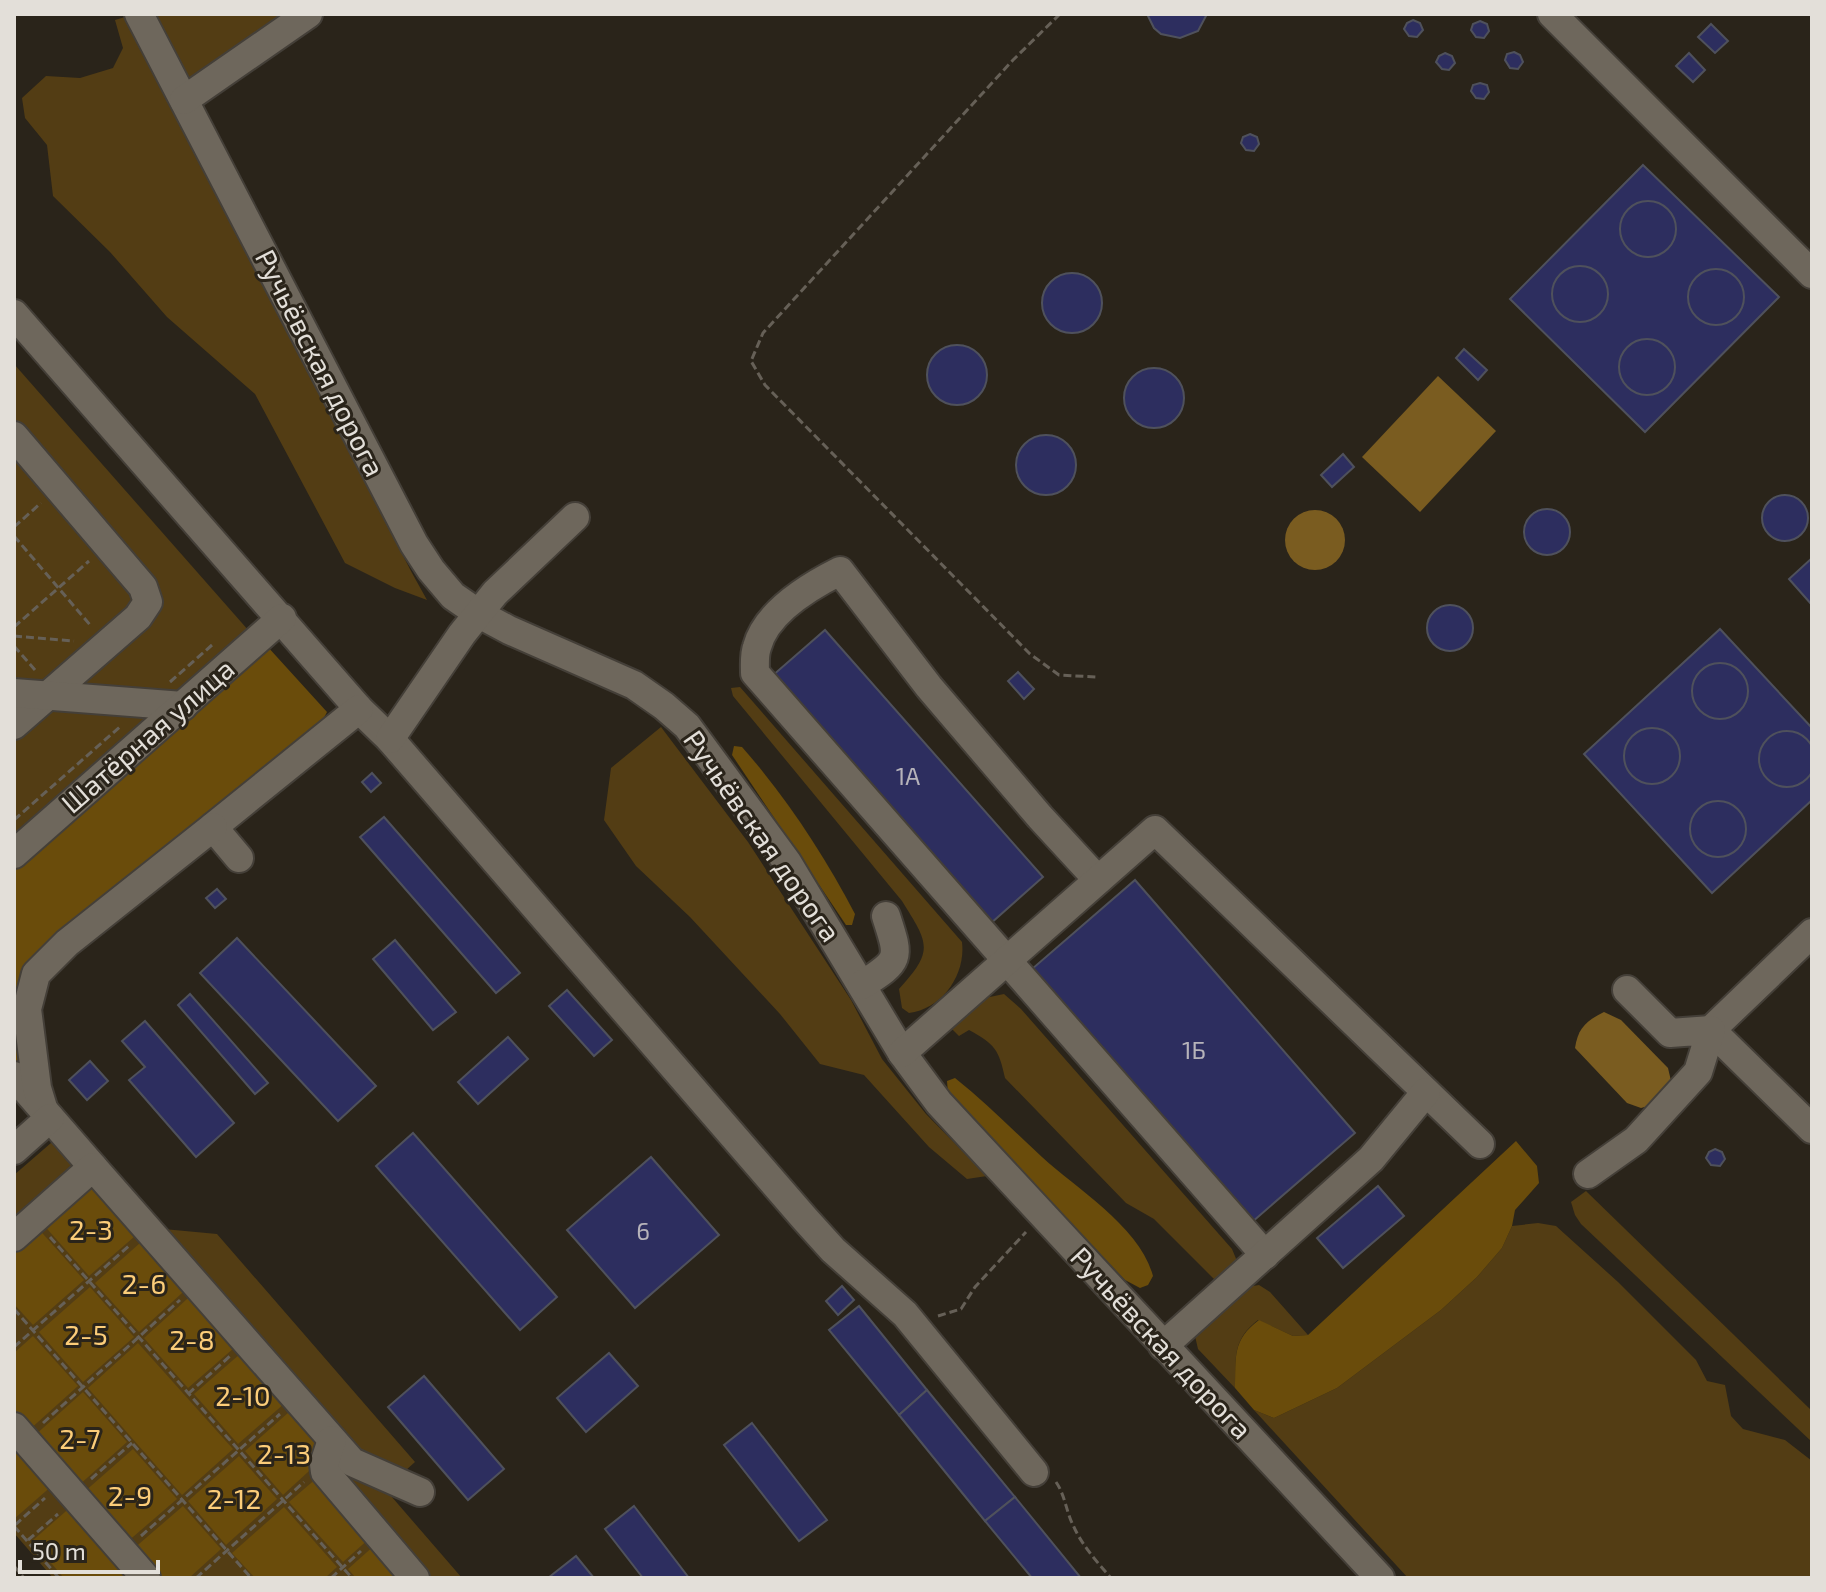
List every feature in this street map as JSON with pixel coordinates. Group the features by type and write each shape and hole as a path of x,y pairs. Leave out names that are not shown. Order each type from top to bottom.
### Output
{"street":[{"name":"Ручьёвская дорога","path":"139,14 414,544 431,570 453,596 479,614 634,685 687,726 787,862 902,1053 939,1103 1380,1578"},
{"path":"184,100 308,14"},
{"path":"1552,14 1812,274"},
{"path":"14,314 359,709 390,739 805,1219 833,1250 905,1314 1034,1472"},
{"path":"14,436 143,587 148,602 138,617 14,725"},
{"path":"390,739 462,634 495,593 575,517"},
{"path":"1098,880 929,687 840,571 814,584 780,612 764,630 756,648 755,673 1265,1255"},
{"name":"Шатёрная улица","path":"14,854 282,618"},
{"path":"14,693 51,693 183,706"},
{"path":"47,1114 37,1088 27,1009 36,974 67,943 359,709"},
{"path":"213,827 239,858"},
{"path":"902,1053 1155,830 1480,1144"},
{"path":"862,985 894,960 896,947 886,916"},
{"path":"1588,1174 1636,1140 1698,1072 1711,1030 1812,933"},
{"path":"1627,990 1670,1033 1711,1030 1812,1129"},
{"path":"14,1076 297,1399 328,1452 420,1492"},
{"path":"1163,1346 1371,1159 1426,1092"},
{"path":"14,1167 21,1161 14,1152 47,1114"},
{"path":"24,1228 93,1167"},
{"path":"19,1433 146,1578"},
{"path":"328,1452 325,1472 415,1578"}],"path":[{"path":"1060,14 1013,60 763,333 751,361 765,385 1030,654 1059,675 1096,677"},
{"path":"14,527 58,488"},
{"path":"14,536 107,644"},
{"path":"14,627 107,545"},
{"path":"14,636 107,644"},
{"path":"14,820 212,645"},
{"path":"14,646 51,693"},
{"path":"905,1314 940,1316 961,1309 975,1287 1043,1215"},
{"path":"24,1228 89,1282 352,1578"},
{"path":"14,1347 148,1230"},
{"path":"19,1433 83,1387 197,1285"},
{"path":"14,1309 251,1578"},
{"path":"188,1394 247,1342"},
{"path":"123,1551 297,1399"},
{"path":"59,1578 14,1526 71,1492 132,1443"},
{"path":"196,1578 283,1501 328,1452"},
{"path":"1034,1472 1051,1476 1059,1487 1074,1529 1111,1578"},
{"path":"27,1541 71,1492"},
{"path":"331,1578 379,1536"},
{"path":"14,1566 24,1578"}],"green space":[{"path":"151,14 292,14 187,81"},
{"path":"125,17 427,600 345,563 255,394 167,317 110,252 53,196 47,145 25,118 22,98 46,76 80,78 113,68 123,48 115,20"},
{"path":"14,364 249,631 14,837"},
{"path":"267,646 327,712 317,731 41,955 28,1063 18,1067 14,1062 14,865"},
{"path":"740,687 962,942 956,978 932,1005 909,1013 902,1008 899,989 918,965 924,946 911,915 733,696 731,688"},
{"path":"661,727 748,842 851,1000 882,1059 926,1114 987,1176 967,1179 929,1147 864,1075 820,1064 780,1014 690,917 636,866 604,820 611,768"},
{"path":"734,746 742,747 804,828 855,914 852,925 846,925 732,755"},
{"path":"1004,994 1021,1009 1232,1249 1237,1261 1217,1282 1154,1219 1126,1203 1005,1078 998,1054 985,1039 969,1030 959,1036 950,1027 985,998"},
{"path":"955,1078 1121,1225 1146,1258 1153,1276 1148,1285 1140,1288 1125,1280 965,1113 948,1093 947,1081"},
{"path":"66,1130 153,1228 217,1234 415,1462 385,1489 462,1578 53,1578 14,1533 14,1175"},
{"path":"1516,1141 1537,1166 1539,1183 1515,1210 1502,1248 1477,1277 1441,1310 1337,1388 1274,1418 1254,1410 1235,1388 1237,1350 1250,1327 1259,1320 1293,1336 1308,1335"},
{"name":"2-3","path":"89,1179 142,1230 89,1276 41,1222"},
{"path":"1586,1191 1812,1411 1812,1442 1581,1224 1571,1202"},
{"path":"1538,1223 1556,1226 1618,1282 1696,1360 1707,1381 1725,1385 1731,1416 1743,1429 1785,1440 1812,1461 1812,1578 1408,1578 1254,1410 1274,1418 1337,1388 1441,1310 1477,1277 1502,1248 1512,1226"},
{"path":"36,1226 84,1280 33,1325 14,1304 14,1245"},
{"name":"2-6","path":"149,1235 192,1284 139,1332 95,1283"},
{"path":"1259,1285 1270,1292 1308,1335 1293,1336 1258,1320 1244,1335 1237,1350 1235,1388 1198,1349 1195,1336 1247,1287"},
{"name":"2-5","path":"90,1287 134,1337 83,1382 39,1332"},
{"name":"2-8","path":"197,1290 242,1341 188,1388 144,1338"},
{"path":"33,1336 78,1386 28,1431 14,1415 14,1353"},
{"path":"138,1343 233,1449 182,1495 88,1388"},
{"name":"2-10","path":"248,1347 292,1397 238,1444 194,1394"},
{"name":"2-7","path":"83,1392 127,1442 77,1487 33,1437"},
{"name":"2-13","path":"298,1404 327,1437 321,1460 283,1495 245,1451"},
{"path":"14,1438 54,1484 14,1519"},
{"name":"2-9","path":"133,1449 177,1499 126,1543 83,1493"},
{"name":"2-12","path":"239,1456 277,1499 226,1545 188,1501"},
{"path":"318,1477 371,1537 343,1562 289,1502"},
{"path":"73,1505 138,1578 64,1578 32,1541"},
{"path":"183,1506 221,1549 189,1578 157,1578 132,1550"},
{"path":"284,1507 337,1567 325,1578 255,1578 232,1553"},
{"path":"376,1544 406,1578 356,1578 348,1569"}],"shaded area":[{"path":"1438,376 1496,431 1420,512 1362,457"},
{"path":"1315,510 1337,518 1345,540 1337,562 1315,570 1293,562 1285,540 1293,518"},
{"path":"1604,1012 1621,1020 1668,1068 1671,1081 1655,1104 1641,1108 1627,1103 1575,1048 1584,1026"}],"building":[{"path":"1147,14 1207,14 1198,31 1180,38 1161,34"},
{"path":"1413,20 1420,23 1423,30 1417,37 1409,36 1404,29"},
{"path":"1480,21 1487,24 1489,31 1484,38 1476,37 1471,30 1473,24"},
{"path":"1711,24 1728,41 1715,53 1698,37"},
{"path":"1514,52 1520,55 1523,62 1518,69 1510,68 1505,60 1507,54"},
{"path":"1445,53 1452,56 1455,63 1449,70 1442,69 1436,62"},
{"path":"1689,53 1705,70 1693,82 1676,66"},
{"path":"1473,85 1487,85 1489,92 1484,99 1476,98 1471,91"},
{"path":"1250,134 1257,137 1259,144 1254,151 1246,150 1241,143 1243,137"},
{"path":"1643,165 1779,297 1645,432 1510,299"},
{"path":"1648,201 1668,209 1676,229 1668,249 1648,257 1628,249 1620,229 1628,209"},
{"path":"1580,266 1600,274 1608,294 1600,314 1580,322 1560,314 1552,294 1560,274"},
{"path":"1716,269 1736,277 1744,297 1736,317 1716,325 1696,317 1688,297 1696,277"},
{"path":"1072,273 1094,281 1102,303 1094,325 1072,333 1050,325 1042,303 1050,281"},
{"path":"1647,339 1667,347 1675,367 1667,387 1647,395 1627,387 1619,367 1627,347"},
{"path":"957,345 979,353 987,375 979,397 957,405 935,397 927,375 935,353"},
{"path":"1464,349 1487,370 1478,380 1456,358"},
{"path":"1154,368 1176,376 1184,398 1176,420 1154,428 1132,420 1124,398 1132,376"},
{"path":"1046,435 1068,443 1076,465 1068,487 1046,495 1024,487 1016,465 1024,443"},
{"path":"1343,454 1354,467 1332,487 1321,475"},
{"path":"1785,495 1801,502 1808,518 1801,534 1785,541 1769,534 1762,518 1769,502"},
{"path":"1547,509 1563,516 1570,532 1563,548 1547,555 1531,548 1524,532 1531,516"},
{"path":"1812,558 1812,605 1789,579"},
{"path":"1450,605 1466,612 1473,628 1466,644 1450,651 1434,644 1427,628 1434,612"},
{"path":"1720,629 1812,728 1812,800 1712,893 1584,754"},
{"path":"825,630 1043,877 990,924 772,676"},
{"path":"1720,663 1740,671 1748,691 1740,711 1720,719 1700,711 1692,691 1700,671"},
{"path":"1018,672 1034,689 1024,699 1008,681"},
{"path":"1652,728 1672,736 1680,756 1672,776 1652,784 1632,776 1624,756 1632,736"},
{"path":"1787,731 1807,739 1815,759 1807,779 1787,787 1767,779 1759,759 1767,739"},
{"path":"372,773 381,783 371,792 362,782"},
{"path":"1718,801 1738,809 1746,829 1738,849 1718,857 1698,849 1690,829 1698,809"},
{"path":"384,817 520,973 496,993 360,837"},
{"path":"1135,880 1355,1133 1252,1222 1032,969"},
{"path":"217,889 226,899 215,908 206,898"},
{"path":"237,938 376,1086 338,1121 200,973"},
{"path":"395,940 456,1012 433,1030 373,959"},
{"path":"567,990 612,1040 594,1056 549,1006"},
{"path":"190,994 268,1083 255,1094 178,1005"},
{"path":"145,1021 234,1123 196,1157 129,1080 145,1067 122,1041"},
{"path":"508,1037 528,1059 478,1104 458,1082"},
{"path":"90,1061 108,1081 87,1100 69,1080"},
{"path":"413,1133 557,1297 520,1330 376,1166"},
{"path":"1715,1149 1722,1152 1725,1159 1720,1166 1711,1165 1706,1158"},
{"path":"651,1157 719,1235 635,1308 567,1230"},
{"path":"1378,1186 1404,1216 1343,1268 1317,1238"},
{"path":"842,1286 854,1300 838,1315 826,1301"},
{"path":"859,1306 927,1390 899,1415 829,1330"},
{"path":"609,1353 638,1386 586,1432 557,1398"},
{"path":"424,1376 504,1469 468,1500 388,1407"},
{"path":"927,1390 1015,1497 985,1521 899,1415"},
{"path":"752,1423 827,1520 799,1541 724,1445"},
{"path":"1015,1497 1081,1578 1032,1578 985,1521"},
{"path":"634,1506 689,1578 643,1578 605,1529"},
{"path":"576,1556 594,1578 548,1578"}]}
